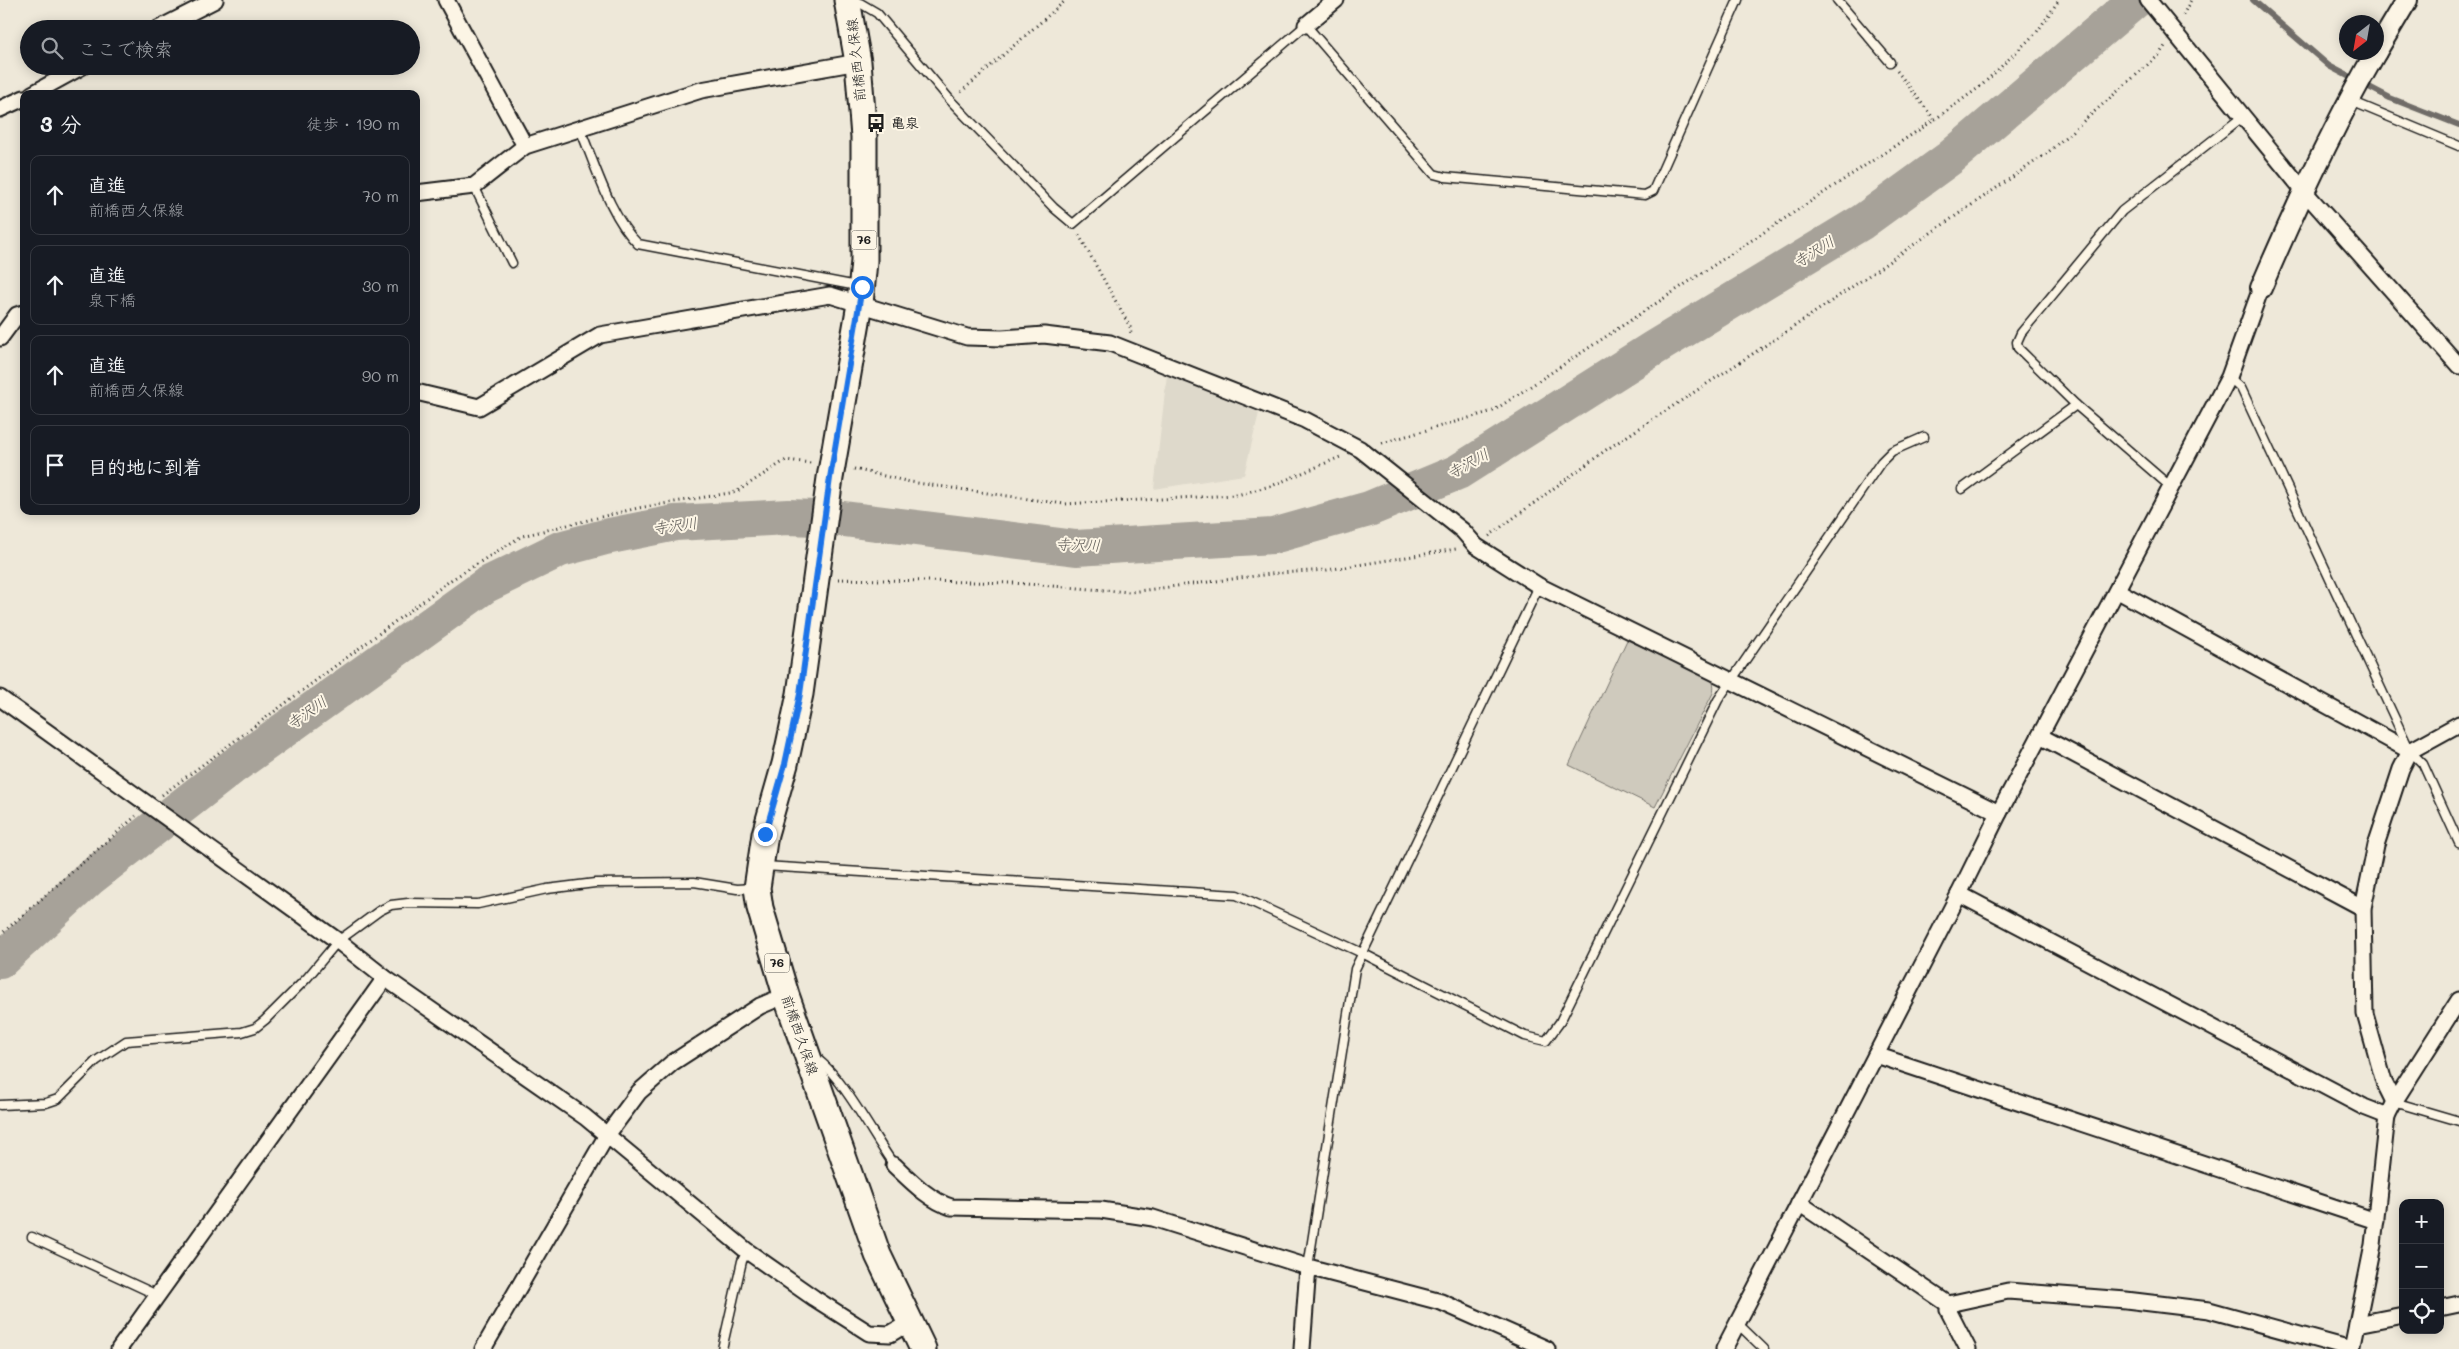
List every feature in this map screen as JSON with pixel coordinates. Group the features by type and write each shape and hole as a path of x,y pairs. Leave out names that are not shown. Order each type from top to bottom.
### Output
{"main road":[{"name":"前橋西久保線","path":"831,472 861,295 864,261 864,137 858,62 848,2"},
{"name":"76","path":"818,569 831,472"},
{"name":"前橋西久保線","path":"818,569 800,694 785,764 765,834 758,877 760,908 786,995 878,1256 923,1349"}],"street":[{"path":"175,20 214,0"},
{"path":"446,0 525,146"},
{"path":"1306,25 1336,0"},
{"path":"2148,0 2242,118 2303,190 2459,366"},
{"path":"2384,39 2407,0"},
{"path":"1724,1349 1999,813 2118,591 2229,377 2261,288 2303,190 2372,60"},
{"path":"420,193 474,186 525,146 701,90 858,62"},
{"path":"39,90 67,75"},
{"path":"0,110 20,100"},
{"path":"420,393 480,407 600,335 830,295 861,295 967,336 1002,338 1044,335 1084,338 1110,343 1305,420 1360,449 1462,532 1476,546 1539,586 1999,813"},
{"path":"0,338 20,314"},
{"path":"2118,591 2410,751"},
{"path":"0,698 385,978 585,1117 747,1251 814,1298 869,1333 890,1334 910,1322"},
{"path":"1968,1349 1948,1310 1950,1306 1953,1302 2008,1291 2126,1300 2209,1310 2351,1349 2376,1221 2391,1109 2365,1014 2363,908 2376,845 2401,769 2410,751 2459,724"},
{"path":"2040,736 2363,908"},
{"path":"1959,894 2364,1107 2391,1109"},
{"path":"119,1349 385,978"},
{"path":"483,1349 607,1135 639,1092 672,1063 760,1006 786,995"},
{"path":"2391,1109 2459,1000"},
{"path":"1876,1055 2376,1221"},
{"path":"894,1165 941,1204 951,1207 1101,1210 1139,1214 1308,1267 1441,1302 1547,1349"},
{"path":"1799,1203 1950,1306"},
{"path":"1302,1349 1308,1267"},
{"path":"2444,1307 2459,1304"},
{"path":"2357,1324 2399,1316"}],"lane":[{"path":"848,2 860,3 877,13 952,101 1054,208 1073,224 1306,25 1434,174 1444,178 1645,195 1653,191 1738,0"},
{"path":"1837,0 1890,62"},
{"path":"2349,100 2459,146"},
{"path":"2172,488 2076,405 2018,348 2017,342 2021,333 2122,211 2242,118"},
{"path":"580,128 614,208 628,234 638,244 861,295"},
{"path":"474,186 512,263"},
{"path":"2229,377 2241,388 2410,751 2423,764 2459,843"},
{"path":"1962,488 2076,405"},
{"path":"0,1105 46,1103 58,1099 96,1060 126,1041 242,1032 255,1028 307,978 338,942 379,911 391,905 408,903 478,904 547,889 595,883 694,882 737,888 758,877 1237,895 1362,953 1525,1036 1536,1040 1546,1040 1560,1022 1714,709 1731,681 1881,462 1892,451 1924,437"},
{"path":"1308,1267 1355,970 1539,586"},
{"path":"807,1054 824,1063 833,1073 894,1165"},
{"path":"2391,1109 2459,1122"},
{"path":"32,1237 157,1296"},
{"path":"722,1349 742,1261 747,1251"},
{"path":"1737,1323 1764,1349"}],"path":[{"path":"952,101 1066,0"},
{"path":"0,936 151,807 451,580 522,536 638,508 736,492 786,460 831,472 1064,504 1237,495 1274,485 1360,449 1493,412 1934,120 1981,86 2037,32 2059,0"},
{"path":"818,569 1130,592 1279,573 1327,570 1476,546 1606,450 1792,328 2046,154 2160,55 2172,29 2191,0"},
{"path":"1890,62 1934,120"},
{"path":"1073,224 1130,327 1133,351"}],"shaded area":[{"path":"1167,374 1259,413 1244,475 1154,489"},
{"path":"1627,640 1705,675 1712,680 1714,687 1713,693 1655,807 1569,765"}],"waterway":[{"name":"寺沢川","path":"0,961 90,878 231,768 486,585 560,549 605,537 675,523 788,517 844,519 1076,548 1273,536 1369,509 1458,472 1654,348 1862,222 1950,158 2136,0"},
{"path":"2253,0 2329,66 2390,98 2459,125"}],"place":[{"name":"亀泉","path":"876,123"}],"route":[{"path":"765,834 785,764 800,694 818,578 830,478 862,287"}]}
